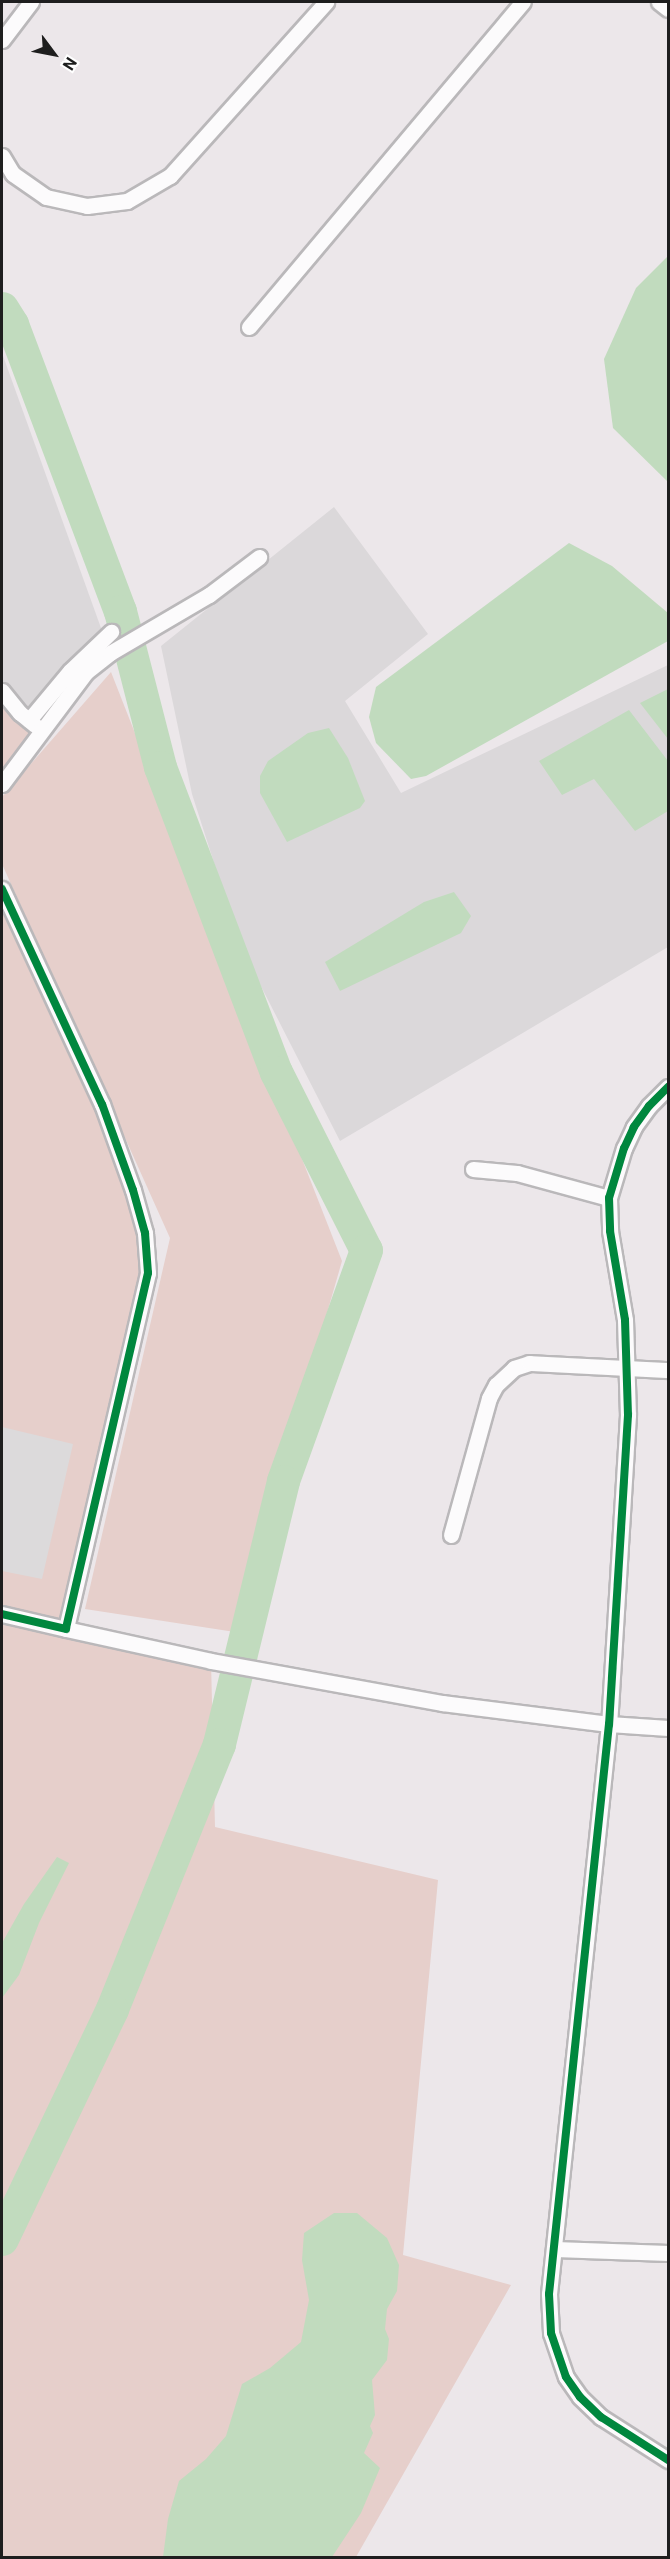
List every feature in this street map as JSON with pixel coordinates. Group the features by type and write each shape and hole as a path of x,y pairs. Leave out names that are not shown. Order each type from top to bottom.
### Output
{"street":[{"path":"2,40 31,2"},
{"path":"2,156 12,174 46,197 87,206 127,201 170,176 326,2"},
{"path":"249,327 524,2"},
{"path":"659,2 669,9"},
{"path":"2,784 86,672 110,653 209,595 259,557"},
{"path":"29,720 70,671 111,632"},
{"path":"2,691 42,731"},
{"path":"2,889 102,1104 133,1190 145,1233 148,1273 66,1629"},
{"path":"669,1087 649,1106 634,1127 624,1148 609,1198 610,1231 625,1320 628,1415 609,1724 549,2294 551,2333 566,2377 580,2397 601,2417 669,2460"},
{"path":"473,1169 517,1173 609,1198"},
{"path":"451,1535 480,1422 489,1398 514,1368 529,1363 627,1366 669,1370"},
{"path":"2,1614 211,1661 442,1703 609,1724 669,1728"},
{"path":"555,2248 669,2253"}],"shaded area":[{"path":"668,256 668,482 613,428 604,359 636,288"},
{"path":"2,353 110,653 40,729 2,691"},
{"path":"334,507 428,634 345,701 401,793 668,665 668,947 340,1141 241,947 192,794 161,646"},
{"path":"569,543 612,566 668,613 668,641 426,776 411,779 376,743 369,717 376,687"},
{"path":"111,672 342,1261 235,1632 85,1609 170,1238 2,864 2,797"},
{"path":"668,689 668,739 640,703"},
{"path":"2,691 42,731 2,784"},
{"path":"629,710 668,761 668,811 635,831 594,779 562,795 539,761"},
{"path":"329,728 348,758 365,801 360,808 287,842 260,793 260,776 268,761 308,733"},
{"path":"2,889 102,1104 147,1258 66,1629 211,1661 215,1827 438,1880 403,2255 511,2285 356,2557 2,2557"},
{"path":"454,892 471,916 461,933 340,991 325,962 424,902"},
{"path":"2,1427 73,1444 42,1579 2,1571"},
{"path":"57,1857 69,1863 39,1923 19,1975 2,1998 2,1943 24,1904"},
{"path":"334,2213 357,2213 387,2238 399,2265 397,2291 387,2309 385,2329 389,2339 387,2360 372,2380 375,2415 370,2426 373,2433 364,2453 380,2468 361,2513 332,2557 163,2557 168,2519 179,2481 206,2459 226,2436 242,2384 270,2368 301,2342 309,2300 302,2260 304,2233"}],"waterway":[{"path":"2,308 12,324 120,611 160,767 276,1072 366,1250 283,1481 219,1744 112,2009 2,2239"}],"cycle path":[{"path":"2,889 102,1104 133,1190 145,1233 148,1273 66,1629 2,1614"},
{"path":"668,1087 649,1106 634,1127 624,1148 609,1198 610,1231 625,1320 628,1415 609,1724 549,2294 551,2333 566,2377 580,2397 601,2417 668,2460"}]}
